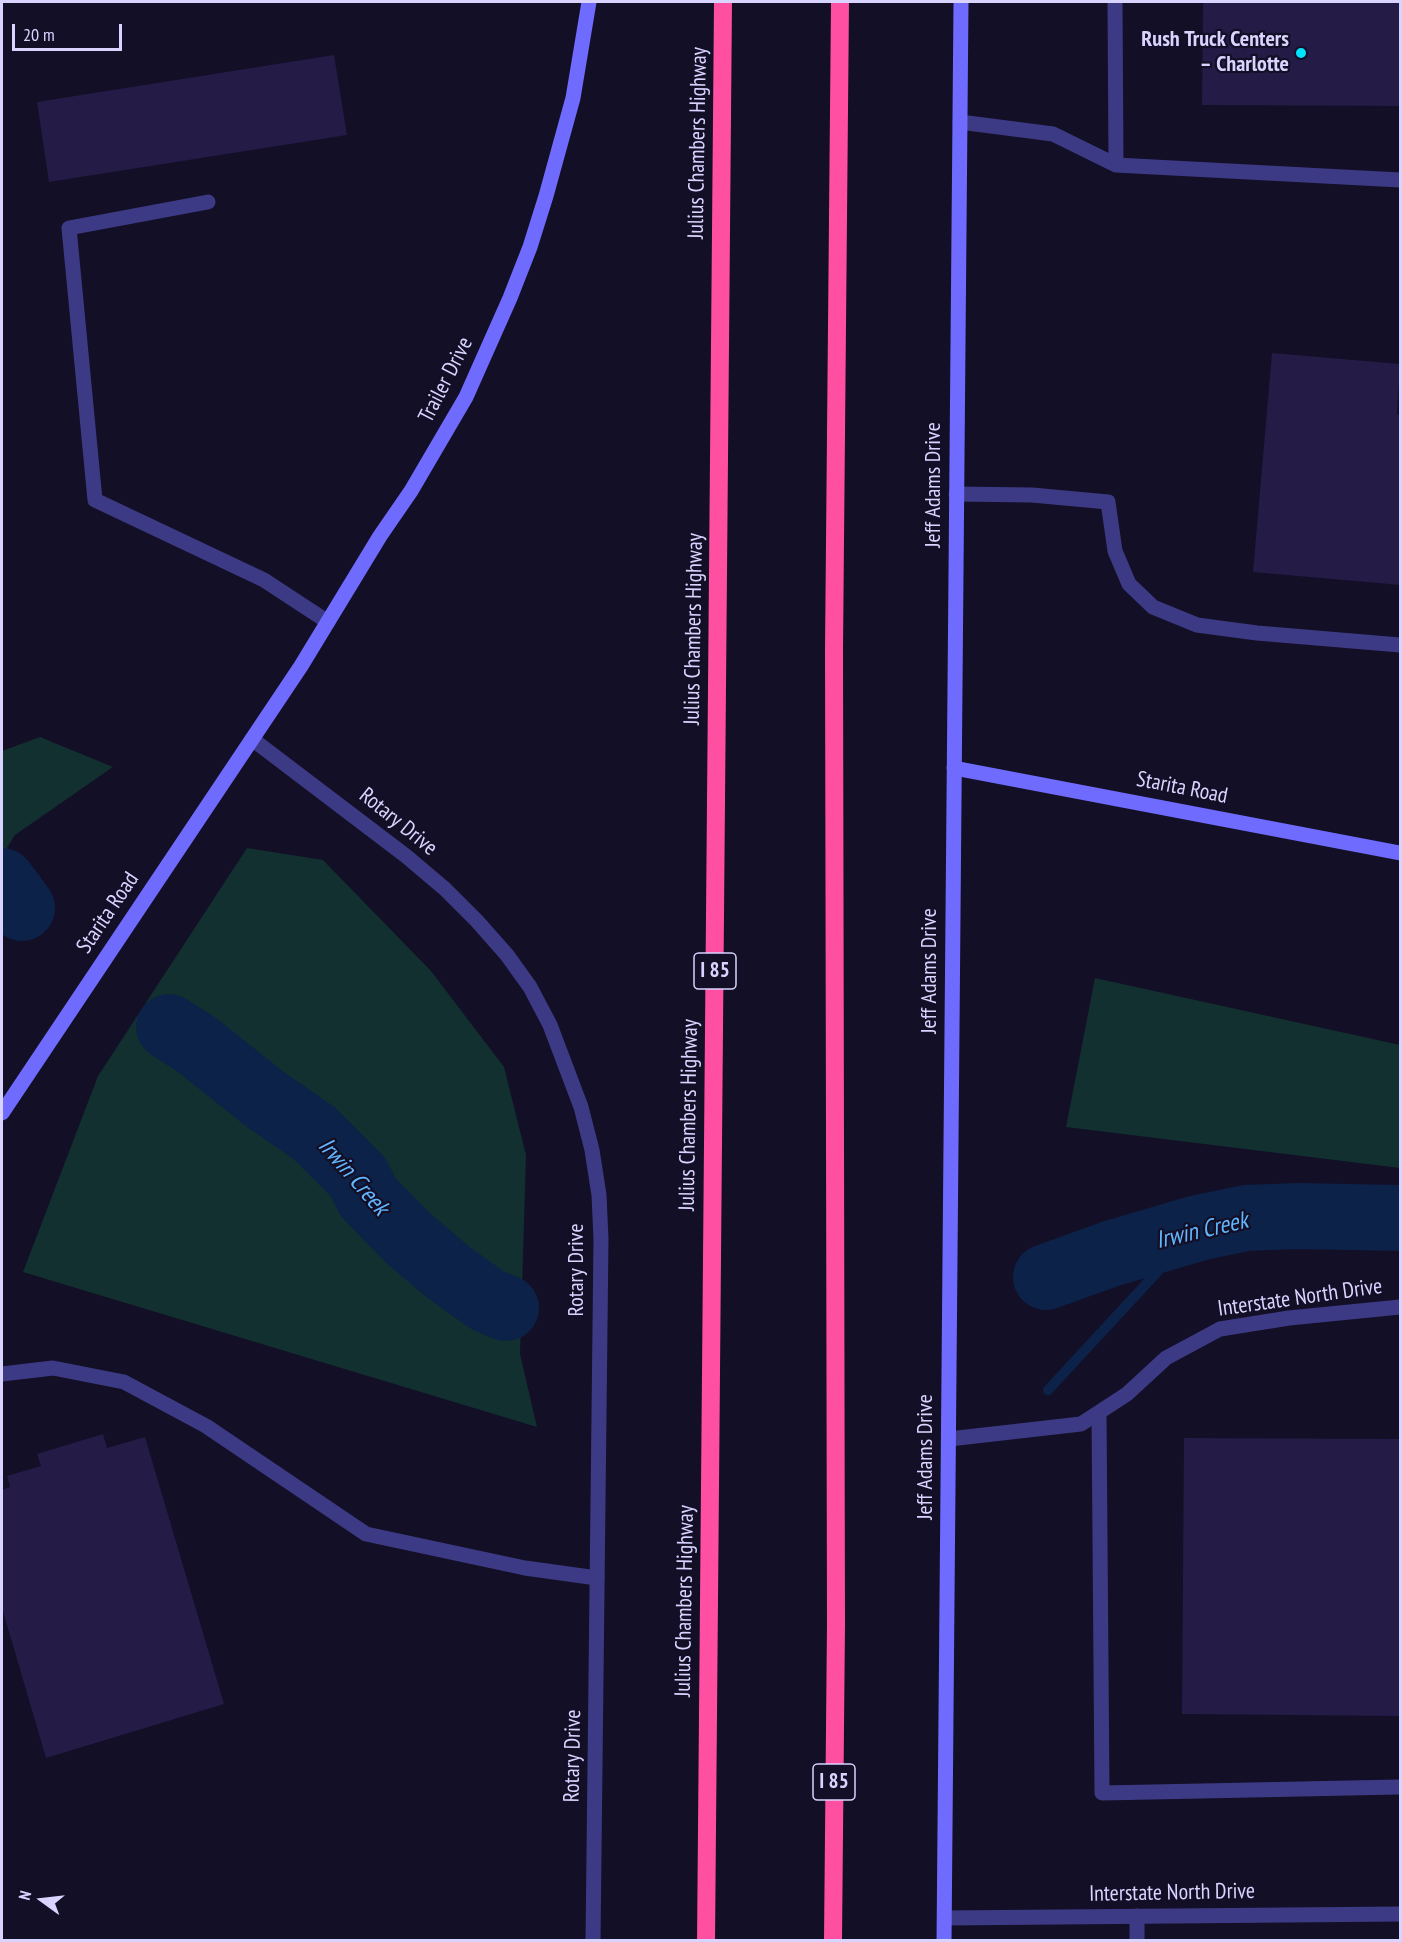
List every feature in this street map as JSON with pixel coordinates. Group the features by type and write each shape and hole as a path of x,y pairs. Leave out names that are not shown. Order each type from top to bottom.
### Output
{"highway":[{"name":"Julius Chambers Highway","path":"706,1941 723,2"},
{"name":"I 85","path":"833,1941 836,1623 834,649 840,2"}],"street":[{"name":"Trailer Drive","path":"252,739 328,622 380,536 411,491 466,398 510,298 540,216 573,98 589,2"},
{"name":"Jeff Adams Drive","path":"944,1941 961,2"},
{"path":"1115,2 1116,165"},
{"path":"960,122 1053,134 1116,165 1401,180"},
{"path":"208,202 69,228 95,500 264,580 328,622"},
{"path":"956,494 1032,495 1108,502 1115,551 1129,584 1153,607 1197,625 1257,633 1401,645"},
{"name":"Starita Road","path":"2,1113 252,739"},
{"name":"Rotary Drive","path":"252,739 361,820 445,889 477,921 507,955 530,987 550,1025 581,1107 592,1150 599,1195 601,1239 593,1941"},
{"name":"Starita Road","path":"954,768 1401,853"},
{"name":"Interstate North Drive","path":"949,1438 1081,1424 1127,1394 1166,1358 1220,1329 1289,1318 1401,1307"},
{"path":"2,1374 53,1368 124,1382 206,1426 366,1534 525,1568 597,1578"},
{"path":"1099,1413 1102,1793 1401,1787"},
{"name":"Interstate North Drive","path":"945,1918 1401,1914"},
{"path":"1137,1916 1137,1941"}],"green space":[{"path":"40,737 113,767 15,835 2,856 2,751"},
{"path":"247,848 323,860 431,971 504,1067 526,1155 520,1354 537,1427 23,1272 98,1076"},
{"path":"1095,978 1400,1045 1400,1168 1066,1127"}],"building":[{"name":"Rush Truck Centers – Charlotte","path":"1203,2 1400,2 1400,106 1202,105"},
{"path":"334,55 347,135 49,182 37,102"},
{"path":"1272,353 1400,364 1397,414 1400,415 1400,585 1253,572"},
{"path":"103,1434 107,1448 145,1437 224,1704 46,1758 2,1608 2,1490 10,1487 7,1476 41,1466 37,1454"},
{"path":"1184,1438 1400,1439 1400,1716 1182,1714"}],"waterway":[{"name":"Irwin Creek","path":"2,881 22,908"},
{"name":"Irwin Creek","path":"169,1027 197,1045 266,1100 314,1133 358,1177 368,1197 408,1238 448,1272 487,1300 506,1308"},
{"name":"Irwin Creek","path":"1046,1277 1110,1254 1198,1228 1246,1218 1298,1216 1400,1218"},
{"path":"1048,1390 1198,1228"}],"place":[{"name":"Rush Truck Centers – Charlotte","path":"1301,53"}]}
